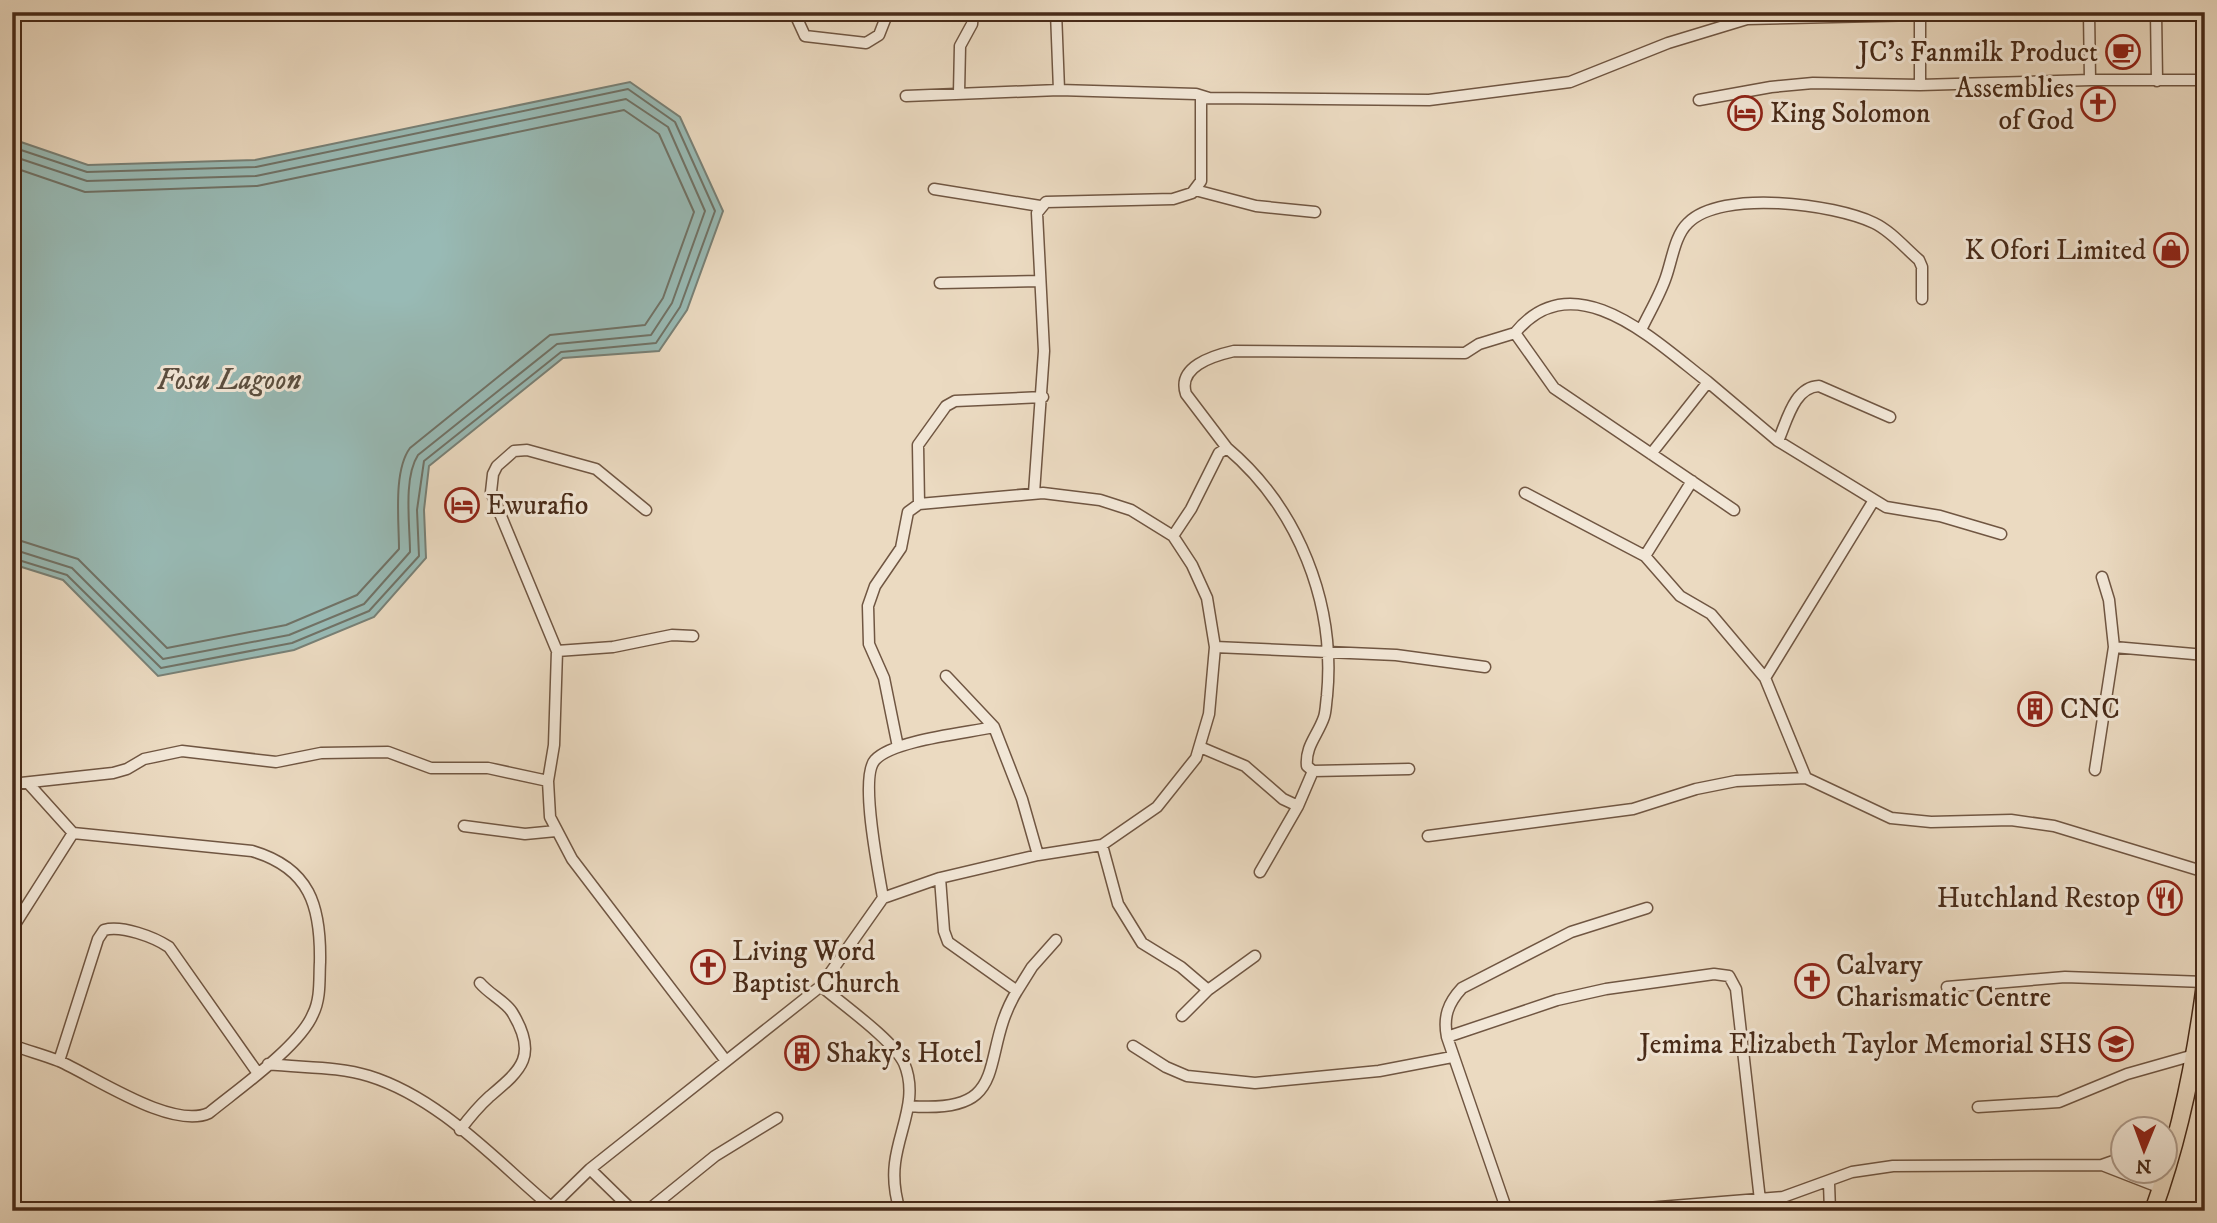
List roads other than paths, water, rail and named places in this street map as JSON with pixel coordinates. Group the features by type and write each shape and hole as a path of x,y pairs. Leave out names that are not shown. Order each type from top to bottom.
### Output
{"highway":[{"path":"2178,1124 2199,1047 2205,983"},
{"path":"2153,1211 2162,1184"}],"street":[{"path":"794,12 805,36 862,43 878,34 888,12"},
{"path":"959,93 960,47 972,24 973,12"},
{"path":"1056,12 1059,90"},
{"path":"2089,12 2090,80"},
{"path":"2156,12 2157,81"},
{"path":"1034,492 1043,397 1044,340 1037,213 1040,206 1046,202 1173,200 1195,190 1201,181 1201,99 1393,102 1453,97 1570,82 1668,43 1746,19 1920,14 1920,85"},
{"path":"1699,100 1803,84 1920,85 2205,80"},
{"path":"906,96 1059,90 1196,94 1209,98"},
{"path":"934,189 1040,206"},
{"path":"1195,190 1256,206 1315,212"},
{"path":"1641,330 1666,278 1683,229 1689,221 1718,209 1757,203 1826,210 1874,223 1919,260 1922,267 1922,299"},
{"path":"940,283 1040,281"},
{"path":"1409,769 1313,771 1307,766 1306,755 1324,716 1329,652 1310,561 1293,528 1266,488 1227,447 1186,394 1183,384 1187,374 1217,355 1234,351 1465,353 1479,344 1516,333 1531,317 1549,307 1564,304 1585,305 1617,315 1641,330 1778,441 1886,507 1940,516 2001,534"},
{"path":"1516,333 1554,388 1734,510"},
{"path":"1651,454 1708,382"},
{"path":"1778,441 1800,393 1812,386 1819,386 1890,417"},
{"path":"919,504 918,445 946,406 955,401 1043,397"},
{"path":"1173,536 1191,509 1219,453 1227,447"},
{"path":"646,510 596,469 527,450 514,451 497,466 491,492 557,651 554,745 548,781 550,817 572,859 726,1061"},
{"path":"1645,555 1692,481"},
{"path":"268,1064 368,1076 405,1089 460,1130 549,1209 590,1169 821,986 883,898 940,878 1038,855 1102,845 1157,807 1196,758 1209,714 1215,647 1207,598 1192,565 1173,536 1131,510 1100,500 1034,492 919,504 908,512 901,548 875,586 868,606 869,644 884,678 898,747"},
{"path":"1525,493 1645,555 1680,596 1711,614 1765,678 1806,778"},
{"path":"1765,678 1874,500"},
{"path":"2095,769 2115,647 2109,600 2102,577"},
{"path":"557,651 613,647 672,635 693,636"},
{"path":"1215,647 1396,655 1485,667"},
{"path":"2115,647 2205,655"},
{"path":"946,676 994,727 1022,799 1038,855"},
{"path":"883,898 870,809 870,771 875,760 898,747 994,727"},
{"path":"1199,747 1245,766 1283,799 1298,806"},
{"path":"12,784 113,773 127,769 144,759 182,751 276,762 321,753 388,752 431,768 488,768 548,781"},
{"path":"1260,872 1298,806 1313,771"},
{"path":"1428,836 1633,809 1696,789 1736,781 1806,778 1891,818 1931,822 2011,820 2054,826 2205,872"},
{"path":"12,1045 59,1062 123,1093 185,1117 200,1118 268,1064 313,1015 318,995 320,948 314,899 297,875 273,857 252,851 73,832 28,783"},
{"path":"464,826 524,834 556,831"},
{"path":"12,929 73,832"},
{"path":"1102,845 1118,904 1142,943 1181,967 1208,990"},
{"path":"940,878 944,931 948,942 1017,991"},
{"path":"1507,1211 1452,1057 1444,1022 1450,1000 1462,988 1571,932 1647,908"},
{"path":"59,1062 98,939 104,930 112,928 159,940 169,947 257,1072"},
{"path":"909,1106 938,1109 965,1104 977,1097 989,1079 999,1030 1017,991 1032,967 1056,940"},
{"path":"1182,1016 1208,990 1255,957"},
{"path":"1447,1037 1557,1000 1606,989 1714,974 1729,976 1736,989 1760,1200"},
{"path":"1947,987 2065,977 2205,983"},
{"path":"460,1130 479,1107 520,1071 525,1053 524,1038 513,1013 480,983"},
{"path":"821,986 875,1031 903,1061 911,1087 895,1164 894,1182 900,1211"},
{"path":"1133,1046 1166,1067 1187,1076 1255,1083 1367,1072 1452,1057"},
{"path":"1978,1107 2059,1102 2199,1047"},
{"path":"647,1211 715,1156 777,1118"},
{"path":"1610,1211 1783,1197 1829,1183 1853,1172 1893,1166 2108,1163"},
{"path":"2102,1165 2161,1188"},
{"path":"590,1169 633,1211"},
{"path":"1829,1183 1830,1211"}],"water":[{"name":"Fosu Lagoon","path":"630,82 680,117 723,211 687,310 659,351 563,358 429,466 424,510 426,558 374,617 294,650 158,676 63,580 12,564 12,139 88,165 255,160"}],"place":[{"name":"JC's Fanmilk Product","path":"2123,52"},
{"name":"Assemblies of God","path":"2098,104"},
{"name":"King Solomon","path":"1745,113"},
{"name":"K Ofori Limited","path":"2171,250"},
{"name":"Ewurafio","path":"462,505"},
{"name":"CNC","path":"2035,709"},
{"name":"Hutchland Restop","path":"2165,898"},
{"name":"Living Word Baptist Church","path":"708,967"},
{"name":"Calvary Charismatic Centre","path":"1812,981"},
{"name":"Jemima Elizabeth Taylor Memorial SHS","path":"2116,1044"},
{"name":"Shaky's Hotel","path":"802,1053"}]}
